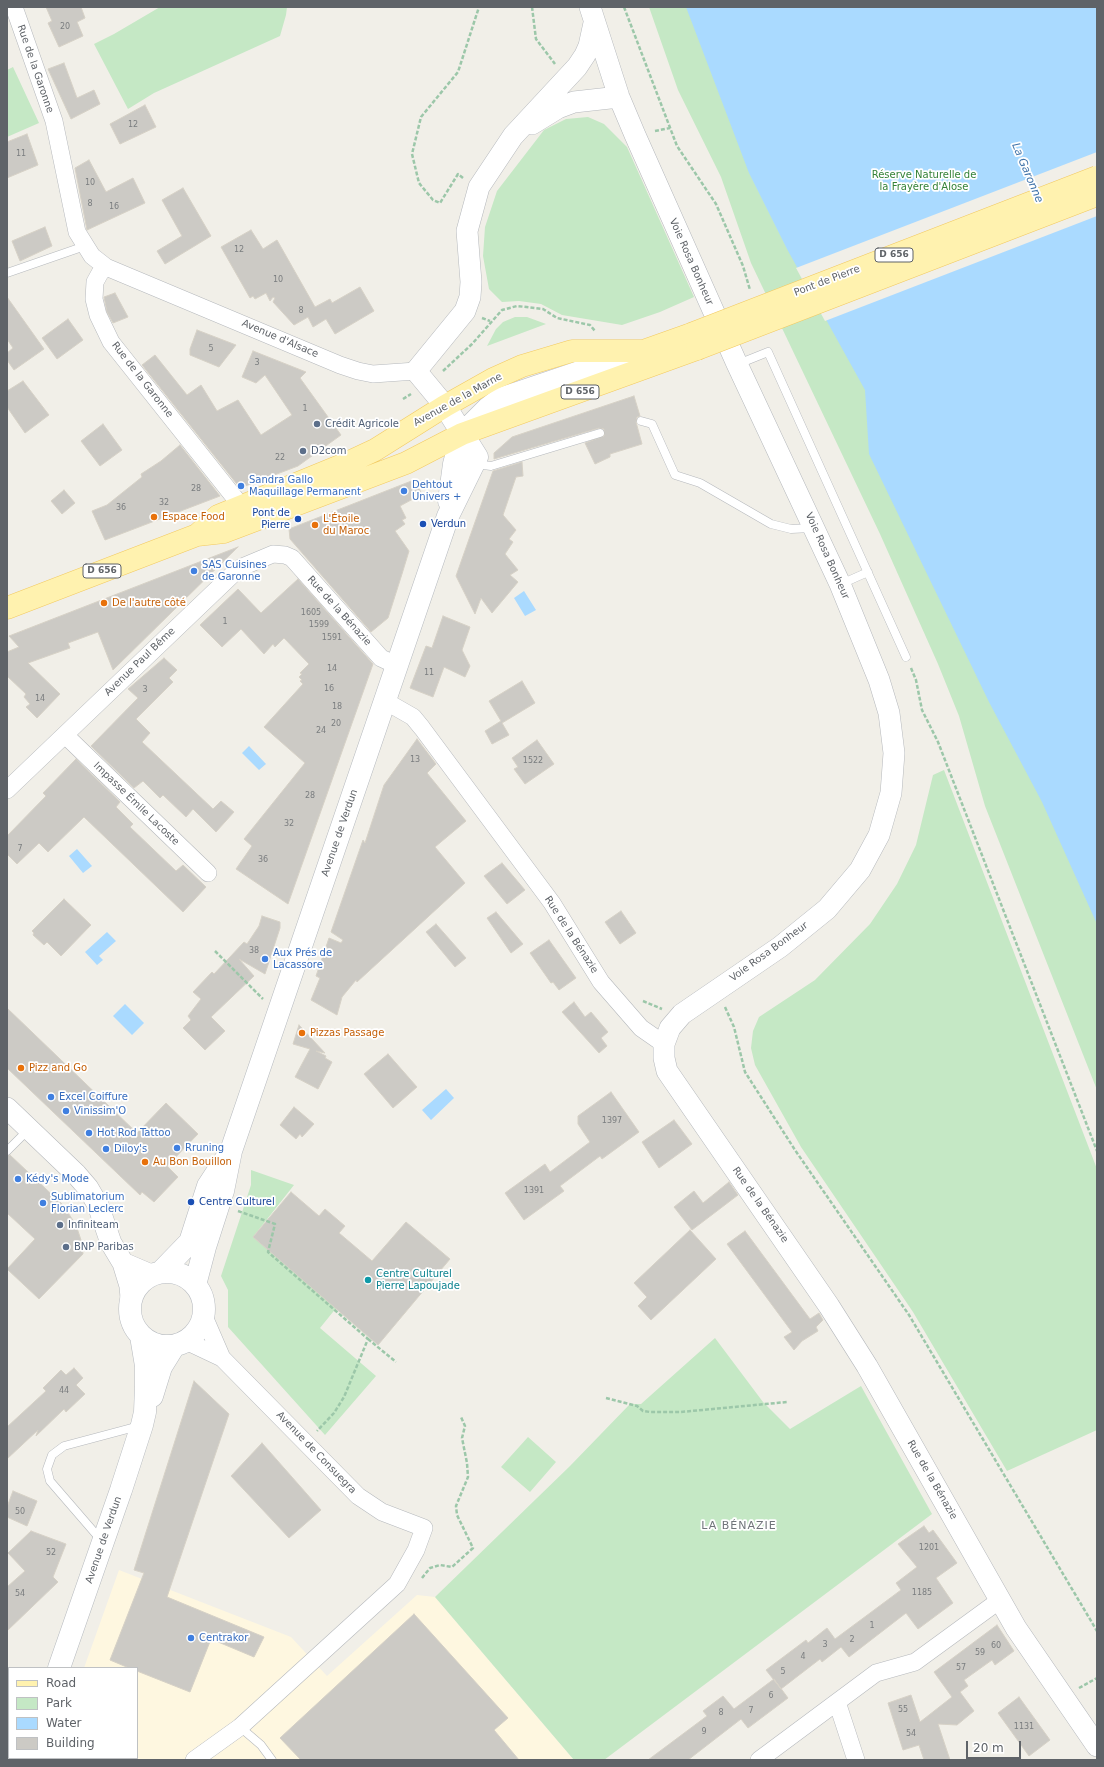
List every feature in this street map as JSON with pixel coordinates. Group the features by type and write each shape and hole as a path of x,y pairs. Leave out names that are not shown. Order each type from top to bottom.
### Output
{"main road":[{"name":"Pont de Pierre","path":"694,341 1097,177"},
{"name":"Pont de Pierre","path":"694,341 1097,195"},
{"name":"Avenue de la Marne","path":"197,535 218,516 345,464 375,450 445,406 492,379 522,366 572,351 643,351 694,341"},
{"name":"Avenue de la Marne","path":"7,608 197,535 224,532 406,463 462,434 694,341"},
{"path":"462,434 478,417 500,399 643,351"},
{"path":"445,406 477,457 474,464"},
{"name":"Avenue de Verdun","path":"448,516 454,464 462,434"},
{"name":"Avenue de Verdun","path":"195,1286 205,1247 223,1191 231,1151 448,516 474,464"},
{"name":"Avenue de Verdun","path":"156,1274 190,1242 208,1186 231,1151"},
{"path":"174,1273 185,1277 195,1286 200,1294 203,1314 198,1329 180,1343 156,1345 141,1336 130,1318 131,1298 142,1281 156,1274 174,1273"},
{"name":"Avenue de Verdun","path":"141,1336 146,1366 143,1418"},
{"name":"Avenue de Verdun","path":"59,1667 161,1367 180,1343"}],"street":[{"name":"Rue de la Garonne","path":"14,7 54,121 77,232 92,256 106,267 100,273 95,282 94,299 98,315 112,342 242,507"},
{"path":"445,406 416,372 465,311 470,297 471,282 467,231 479,187 513,136 585,55 589,46 592,15"},
{"name":"Voie Rosa Bonheur","path":"592,15 619,97 737,364 840,584 879,680 889,713 894,753 891,793 879,834 860,870 827,909 780,947 682,1014 670,1028 664,1044"},
{"path":"513,136 542,117 574,102 619,97"},
{"name":"Avenue d'Alsace","path":"106,267 358,371 391,374 416,372"},
{"name":"Avenue Paul Bême","path":"7,790 232,574 242,567 273,554 285,555"},
{"name":"Rue de la Bénazie","path":"285,555 292,558 300,566 381,658 396,665"},
{"name":"Rue de la Bénazie","path":"385,700 413,717 422,728 552,903 601,982 641,1028 664,1044 664,1058 667,1071 850,1339 1016,1628 1097,1746"},
{"name":"Impasse Émile Lacoste","path":"64,735 208,872"},
{"path":"7,1108 76,1174 88,1188 98,1205 111,1243 123,1263 130,1286 131,1298"},
{"path":"123,1263 156,1274"},
{"name":"Avenue de Consuegra","path":"203,1314 222,1358 358,1496 382,1512 424,1528 416,1550 397,1584 240,1727"},
{"name":"Avenue de Consuegra","path":"180,1343 222,1358"},
{"path":"759,1760 876,1673 915,1662 1000,1600"},
{"path":"837,1702 856,1760"},
{"path":"194,1760 240,1727"}],"lane":[{"path":"7,273 85,246"},
{"path":"737,364 768,352 906,657"},
{"path":"641,421 652,424 675,475 700,483 772,524 792,530 814,527"},
{"path":"474,464 491,466 600,433"},
{"path":"840,584 868,572"},
{"path":"7,1151 29,1129"},
{"path":"102,1542 50,1481 47,1469 52,1455 64,1446 143,1418"},
{"path":"240,1727 261,1745 272,1760"}],"path":[{"path":"479,7 458,72 421,117 412,154 419,183 434,200 440,203 458,174 479,187"},
{"path":"532,7 536,39 556,66"},
{"path":"624,7 677,146 716,204 743,266 751,295"},
{"path":"449,367 502,310 517,306 543,309 557,318 590,326"},
{"path":"906,657 916,680 922,710 938,742 1097,1151"},
{"path":"216,951 265,1002"},
{"path":"717,990 734,1027 745,1072 795,1150 909,1315 1097,1631"},
{"path":"235,1210 275,1224 268,1252 396,1362"},
{"path":"314,1435 334,1413 344,1397 368,1339"},
{"path":"606,1398 650,1412 681,1412 787,1402"},
{"path":"416,1584 430,1568 440,1565 452,1566 473,1548 457,1515 456,1506 468,1477 462,1438 465,1426 461,1416"}],"shaded area":[{"path":"119,1570 291,1637 327,1676 417,1595 435,1597 574,1760 52,1760 138,1759 138,1667 84,1667"}],"green space":[{"path":"160,7 287,7 280,36 154,93 128,109 94,44"},
{"name":"Réserve Naturelle de la Frayère d'Alose","path":"649,7 1097,7 1097,1090 985,806 959,716 938,664 880,534 751,263 721,177 678,90"},
{"path":"13,67 39,123 7,137 7,70"},
{"path":"588,117 604,124 627,147 694,297 660,312 622,325 562,315 541,304 519,301 502,302 489,289 483,256 485,227 497,191 544,130 566,119"},
{"path":"515,317 527,317 546,324 487,346 496,329 503,322"},
{"path":"944,770 1097,1169 1097,1430 1007,1471 913,1312 801,1147 755,1065 751,1048 753,1031 759,1017 815,980 870,924 897,884 916,845 933,775"},
{"path":"251,1170 294,1185 253,1237 337,1307 320,1328 376,1376 325,1435 228,1327 228,1290 221,1276 251,1185"},
{"path":"715,1338 763,1402 790,1429 861,1386 932,1514 604,1760 574,1760 435,1597 570,1466 630,1404 641,1404"},
{"path":"528,1437 556,1462 530,1492 501,1467"}],"water":[{"name":"Réserve Naturelle de la Frayère d'Alose","path":"686,7 1097,7 1097,924 1042,802 989,702 869,454 865,390 787,249 749,173"},
{"path":"524,591 536,610 525,616 514,598"},
{"path":"249,746 266,764 259,770 242,753"},
{"path":"77,849 92,866 83,873 69,856"},
{"path":"107,932 116,941 99,956 103,960 97,965 85,952"},
{"path":"125,1004 144,1023 132,1035 113,1016"},
{"path":"446,1089 454,1098 431,1120 422,1110"}],"pier":[{"path":"1097,152 1097,216 825,321 796,268"}],"building":[{"path":"46,7 81,7 85,18 77,22 83,36 59,47 48,23 52,21"},
{"path":"64,63 77,98 94,90 100,104 71,119 48,69"},
{"path":"145,105 156,127 120,144 110,124"},
{"path":"27,134 38,165 7,178 7,142"},
{"path":"89,160 106,192 133,178 145,203 87,230 75,168"},
{"path":"183,188 211,236 165,264 157,251 182,236 162,200"},
{"path":"45,227 52,246 20,261 12,241"},
{"path":"251,230 263,249 277,240 315,307 330,299 332,303 360,287 374,311 335,334 326,319 313,327 308,317 294,325 273,302 275,298 273,297 270,301 266,293 255,299 253,296 250,298 221,247"},
{"path":"115,293 128,317 113,323 107,312 104,297"},
{"path":"7,297 44,349 14,370 7,360 7,353 13,348 7,339"},
{"path":"68,319 83,340 57,359 42,338"},
{"path":"197,330 236,345 219,367 190,355 190,349"},
{"path":"253,351 306,372 300,378 341,435 298,466 240,488 142,365 155,355 187,395 201,385 217,411 238,400 261,435 292,415 265,375 256,383 242,377"},
{"path":"23,381 49,415 25,433 7,407 7,391"},
{"path":"634,396 640,416 637,417 636,422 642,444 610,454 610,457 595,464 585,443 604,436 604,429 599,428 494,459 494,453 512,437"},
{"path":"103,424 122,450 100,466 81,441"},
{"path":"180,445 220,496 105,540 92,511 107,505 142,477 141,474 161,461"},
{"path":"522,462 523,476 516,477 503,515 516,530 509,539 513,542 505,554 518,570 510,575 518,582 492,613 481,598 475,614 456,576 493,471"},
{"path":"414,480 422,494 400,506 406,518 402,520 405,524 395,531 409,551 388,618 371,632 290,539 289,529"},
{"path":"64,490 75,503 62,514 51,501"},
{"path":"238,547 113,670 98,632 68,643 70,648 28,663 60,694 37,718 26,707 30,704 24,697 26,694 7,676 7,652 19,647 9,636"},
{"path":"298,579 373,664 288,904 236,869 252,846 244,839 305,763 264,727 303,684 300,681 302,680 299,677 302,674 300,673 309,664 284,638 275,647 273,644 264,654 241,629 222,647 200,625 238,589 261,613"},
{"path":"443,616 470,627 462,650 470,666 465,677 444,667 433,697 410,688 426,646 432,648"},
{"path":"164,658 177,670 169,678 173,682 136,719 150,733 142,742 213,809 221,801 234,812 216,832 193,809 186,817 163,795 160,798 143,781 134,788 91,746 138,698 128,689"},
{"path":"522,681 535,703 502,723 509,735 492,744 485,731 501,721 489,701"},
{"path":"417,739 436,764 427,773 466,821 435,847 465,883 357,982 356,980 342,997 337,1015 311,1000 320,978 316,976 329,938 341,943 343,940 331,932 363,840 365,843 384,785"},
{"path":"537,740 554,764 525,784 514,769 518,767 512,758"},
{"path":"76,759 120,802 116,807 133,824 130,827 176,871 183,865 206,887 183,912 84,817 48,852 39,843 17,864 7,854 7,836 46,796 43,793"},
{"path":"502,863 525,890 507,904 484,876"},
{"path":"64,899 91,925 61,956 47,942 44,945 33,935 34,933 32,931"},
{"path":"621,911 636,933 620,944 605,922"},
{"path":"496,912 523,944 511,953 487,918"},
{"path":"262,916 280,922 280,928 265,974 239,959 254,976 211,1017 225,1031 205,1050 183,1028 191,1020 188,1016 201,999 193,992 212,972 214,974 244,942 247,944 259,926"},
{"path":"436,924 466,958 455,967 426,932"},
{"path":"549,940 576,978 559,990 553,982 551,983 530,953"},
{"path":"574,1002 585,1017 591,1012 608,1032 601,1038 607,1046 599,1053 562,1012"},
{"path":"7,1008 137,1133 166,1103 198,1134 167,1166 178,1177 154,1202 142,1192 140,1195 7,1068"},
{"path":"299,1025 325,1053 316,1051 326,1056 325,1058 332,1062 318,1089 295,1077 310,1049 293,1044"},
{"path":"388,1054 417,1087 393,1108 364,1074"},
{"path":"611,1092 639,1132 602,1159 600,1156 560,1186 564,1191 524,1220 505,1193 545,1164 550,1172 590,1142 578,1124 578,1116"},
{"path":"294,1107 314,1124 302,1137 300,1134 296,1139 280,1125"},
{"path":"674,1120 692,1144 659,1168 642,1142"},
{"path":"10,1155 63,1205 76,1225 82,1243 83,1254 39,1299 7,1269 35,1239 7,1213 7,1156"},
{"path":"729,1182 738,1195 692,1230 674,1207 694,1191 703,1203"},
{"name":"Centre Culturel Pierre Lapoujade","path":"291,1192 319,1216 325,1209 345,1226 339,1233 372,1261 406,1222 450,1259 378,1345 253,1237"},
{"path":"690,1230 716,1259 651,1320 638,1306 647,1297 634,1283"},
{"path":"745,1231 810,1319 819,1313 823,1320 816,1327 818,1331 802,1341 794,1350 784,1337 792,1332 727,1244"},
{"path":"74,1368 83,1378 76,1385 85,1394 66,1412 64,1409 36,1436 38,1430 7,1459 7,1427 46,1391 43,1388 61,1370 66,1375"},
{"path":"194,1381 229,1414 167,1597 264,1637 254,1657 211,1639 190,1692 138,1671 138,1667 127,1667 110,1660 144,1573 134,1570"},
{"path":"262,1443 321,1510 289,1538 231,1476"},
{"path":"13,1491 37,1501 27,1526 7,1517 7,1507"},
{"path":"924,1526 929,1533 933,1530 957,1563 936,1578 953,1603 918,1629 906,1613 849,1657 841,1647 822,1662 820,1659 781,1689 766,1670 806,1640 808,1643 827,1628 835,1639 901,1590 896,1583 917,1567 898,1544"},
{"path":"31,1531 66,1544 53,1577 58,1582 7,1631 7,1587 25,1571 8,1553"},
{"path":"414,1614 508,1718 494,1730 519,1760 301,1760 280,1738"},
{"path":"997,1625 1014,1651 995,1665 992,1660 964,1680 968,1686 960,1692 974,1711 957,1725 938,1724 950,1760 924,1760 919,1745 903,1750 888,1703 911,1695 920,1722 952,1697 934,1672"},
{"path":"774,1679 788,1698 748,1728 741,1719 688,1760 648,1760 707,1716 703,1711 723,1696 734,1709"},
{"path":"1019,1697 1050,1740 1029,1756 998,1713"}],"place":[{"name":"Crédit Agricole","path":"317,424"},
{"name":"D2com","path":"303,451"},
{"name":"Sandra Gallo Maquillage Permanent","path":"241,486"},
{"name":"Dehtout Univers +","path":"404,491"},
{"name":"Espace Food","path":"154,517"},
{"name":"Pont de Pierre","path":"298,519"},
{"name":"Verdun","path":"423,524"},
{"name":"L'Étoile du Maroc","path":"315,525"},
{"name":"SAS Cuisines de Garonne","path":"194,571"},
{"name":"De l'autre côté","path":"104,603"},
{"name":"Aux Prés de Lacassore","path":"265,959"},
{"name":"Pizzas Passage","path":"302,1033"},
{"name":"Pizz and Go","path":"21,1068"},
{"name":"Excel Coiffure","path":"51,1097"},
{"name":"Vinissim'O","path":"66,1111"},
{"name":"Hot Rod Tattoo","path":"89,1133"},
{"name":"Rruning","path":"177,1148"},
{"name":"Diloy's","path":"106,1149"},
{"name":"Au Bon Bouillon","path":"145,1162"},
{"name":"Kédy's Mode","path":"18,1179"},
{"name":"Centre Culturel","path":"191,1202"},
{"name":"Sublimatorium Florian Leclerc","path":"43,1203"},
{"name":"Infiniteam","path":"60,1225"},
{"name":"BNP Paribas","path":"66,1247"},
{"name":"Centre Culturel Pierre Lapoujade","path":"368,1280"},
{"name":"Centrakor","path":"191,1638"}],"district":[{"name":"LA BÉNAZIE","path":"739,1526"}],"water label":[{"name":"La Garonne","path":"1027,173"}]}
